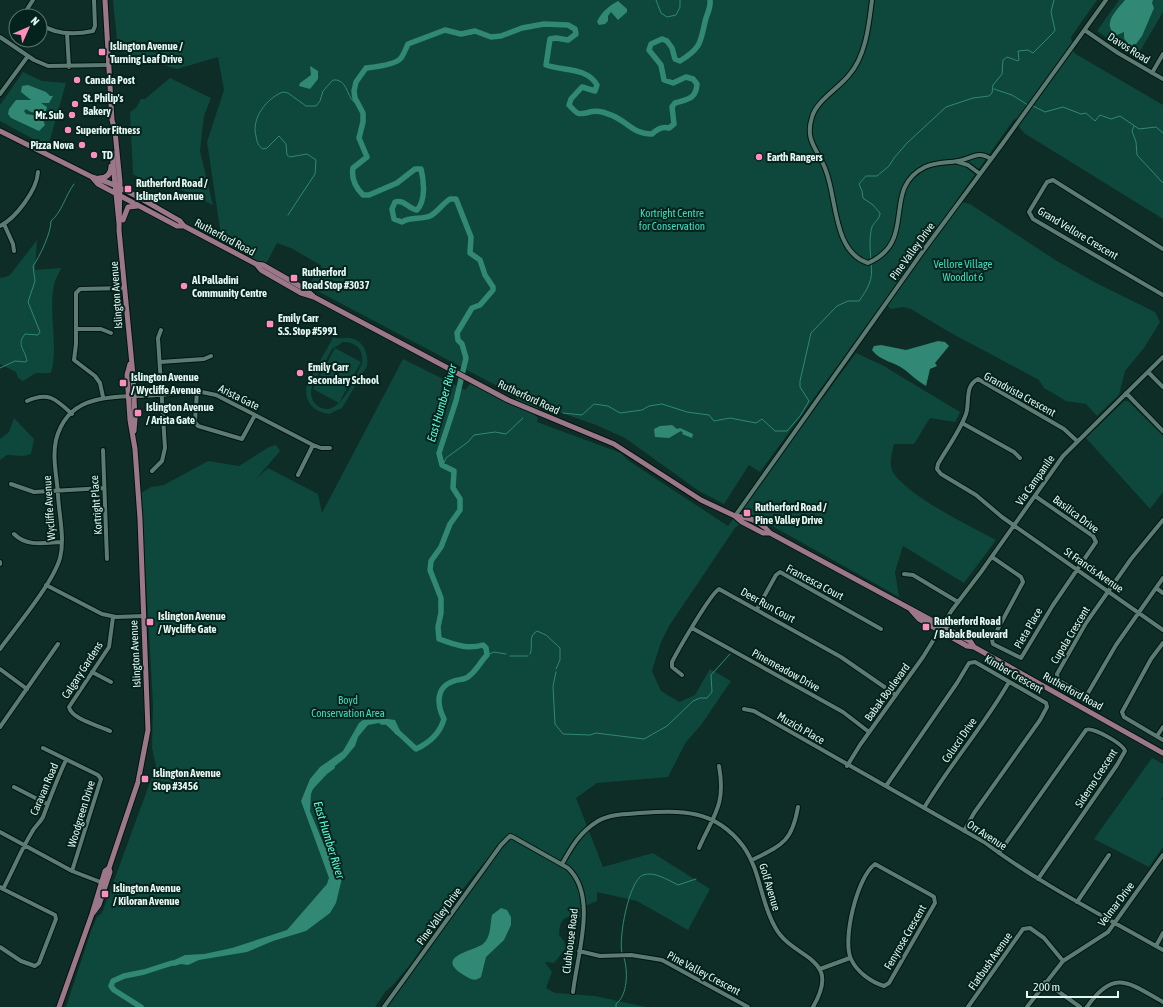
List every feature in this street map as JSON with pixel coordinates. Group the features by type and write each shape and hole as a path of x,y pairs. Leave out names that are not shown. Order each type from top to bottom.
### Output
{"main road":[{"name":"Islington Avenue","path":"105,0 112,120 116,145 117,188"},
{"name":"Rutherford Road","path":"0,131 89,176 117,188 180,221 184,226 256,264 262,270 301,293 314,297 508,400 614,444 690,494 736,516 745,516 765,526 770,533 911,610 940,628 970,641 974,647 1163,753"},
{"path":"89,176 100,178 107,176 111,170 112,153 116,145"},
{"name":"Islington Avenue","path":"59,1007 103,883 105,871 109,868 136,788 147,742 148,709 140,519 133,434 136,419 127,375 130,364 125,288 119,228 118,194 112,153"},
{"name":"Rutherford Road","path":"89,176 98,184 177,226 184,226"},
{"path":"119,228 127,208 132,205 140,206"}],"street":[{"path":"48,29 52,31 67,33 94,30 94,0"},
{"path":"872,0 869,24 860,56 850,74 815,108 811,119 809,133 812,147 826,170 838,225 852,252 860,260 868,263 885,253 892,244 896,234 899,203 908,182 924,167 942,162 957,161 975,155 984,154 992,159"},
{"name":"Pine Valley Drive","path":"736,516 923,251 1086,31 1106,0"},
{"name":"Davos Road","path":"1086,31 1113,50 1163,79"},
{"path":"67,33 69,67"},
{"path":"1,39 28,56 48,66 69,67 108,65"},
{"path":"1152,73 1163,54"},
{"path":"0,94 28,56"},
{"path":"968,165 970,157"},
{"path":"957,161 968,165 980,174"},
{"path":"14,251 14,244 2,225 16,214 38,178 38,172"},
{"name":"Grand Vellore Crescent","path":"1163,249 1054,180 1047,182 1029,212 1033,219 1163,295"},
{"path":"104,397 100,384 95,376 74,360 77,290 125,288"},
{"path":"76,329 101,329 110,333"},
{"path":"152,471 162,461 164,453 158,338 161,330"},
{"path":"160,362 204,359 211,356"},
{"name":"Via Campanile","path":"940,628 1036,496 1063,456 1163,357"},
{"path":"1148,372 1163,387"},
{"name":"Grandvista Crescent","path":"1014,526 976,495 941,474 937,469 938,464 967,413 971,386 975,380 980,380 1064,429 1077,442"},
{"path":"197,392 196,422 198,426 242,439 255,415"},
{"name":"Arista Gate","path":"131,396 197,392 216,395 313,445 321,448 330,448"},
{"path":"1126,394 1163,431"},
{"path":"27,401 37,396 45,396 55,399 72,414"},
{"name":"Wycliffe Avenue","path":"0,649 46,585 59,561 61,542 54,453 59,431 72,414 88,402 104,397 131,396"},
{"path":"962,423 1014,452 1020,458"},
{"path":"298,475 313,445"},
{"name":"Kortright Place","path":"103,450 107,559"},
{"path":"11,484 34,492 104,488"},
{"name":"Basilica Drive","path":"1036,496 1096,538 1096,542 1078,570"},
{"path":"1108,591 1131,559 1163,520"},
{"name":"St Francis Avenue","path":"1014,526 1163,630"},
{"path":"14,534 20,540 30,543 61,542"},
{"name":"Pieta Place","path":"992,557 1022,579 1022,584 992,638 993,644 1019,658 1024,655 1049,611 1078,570"},
{"name":"Francesca Court","path":"757,609 776,575 780,572 881,629"},
{"path":"904,574 913,575 958,602"},
{"path":"1138,612 1163,578"},
{"path":"46,585 100,614 113,617 144,616"},
{"path":"1156,588 1163,593"},
{"name":"Deer Run Court","path":"682,675 671,665 715,592 720,589 841,657 896,695"},
{"name":"Cupola Crescent","path":"1108,591 1086,623 1056,674 1060,681 1084,695 1088,694 1116,644 1138,612"},
{"name":"Calgary Gardens","path":"110,731 84,720 68,710 72,701 108,648 113,617"},
{"name":"Pinemeadow Drive","path":"692,628 843,712 869,732"},
{"name":"Babak Boulevard","path":"847,766 869,732 923,657 940,628"},
{"path":"1163,643 1151,659 1122,712 1124,718 1163,740"},
{"path":"0,727 58,644"},
{"name":"Kimber Crescent","path":"886,786 969,663 975,662 1044,701 1047,707 1040,720 974,813 964,831"},
{"path":"0,669 27,689"},
{"path":"92,672 111,682"},
{"name":"Colucci Drive","path":"924,808 934,790 1010,682"},
{"name":"Muzich Place","path":"744,709 754,711 847,766"},
{"path":"1158,736 1163,727"},
{"name":"Siderno Crescent","path":"999,853 1086,730 1092,729 1122,746 1125,751 1117,765 1038,879"},
{"name":"Woodgreen Drive","path":"44,748 98,775 101,779 72,871"},
{"name":"Caravan Road","path":"2,888 33,830 40,821 66,760"},
{"path":"699,848 720,806 722,795 719,766"},
{"name":"Orr Avenue","path":"847,766 886,786 964,831 1038,879 1163,950"},
{"path":"14,787 47,804"},
{"path":"752,860 786,840 795,824 798,807"},
{"name":"Golf Avenue","path":"562,864 580,835 587,828 606,817 682,811 712,820 735,837 752,860 759,876 767,910 776,929 786,941 811,958 820,970"},
{"path":"0,832 72,871 103,883"},
{"name":"Pine Valley Drive","path":"384,1007 497,850 510,836"},
{"name":"Clubhouse Road","path":"510,836 562,864 575,875 584,897 584,917 572,992"},
{"path":"1078,902 1109,855"},
{"name":"Velmar Drive","path":"1027,1007 1062,961 1103,936 1115,923 1163,856"},
{"name":"Fenyrose Crescent","path":"878,865 934,897 935,903 887,985 878,984 860,972 850,958 849,948 853,903 873,866 878,865"},
{"path":"0,947 21,961 35,966 39,963 56,919 55,915 2,888"},
{"name":"Flatbush Avenue","path":"968,1007 1023,929 1027,927 1044,938 1062,961"},
{"path":"1156,946 1163,933"},
{"name":"Pine Valley Crescent","path":"579,951 600,956 631,955 662,960 748,1007"},
{"path":"813,1007 821,991 820,970 850,958"},
{"path":"1045,982 1080,1007"},
{"path":"1087,1007 1100,990 1111,984 1119,982 1136,987 1163,1002"}],"green space":[{"path":"113,0 1097,0 1071,37 1074,53 1163,105 1163,219 1024,133 1016,123 1015,118 954,204 961,202 970,204 1057,261 1096,283 1155,312 1160,322 1144,348 1125,371 1119,395 1097,416 1086,404 1066,401 1044,388 1039,380 949,332 911,309 903,307 891,309 884,302 760,472 749,465 724,504 699,491 625,438 596,425 542,406 535,415 538,418 537,422 621,453 629,461 728,526 856,353 882,365 960,412 955,422 930,418 914,444 894,444 891,459 892,471 902,483 927,501 956,519 996,540 964,583 903,546 895,572 899,597 751,514 735,528 669,626 661,642 652,671 661,691 679,702 695,695 710,669 731,681 701,725 686,742 668,777 597,783 576,798 603,867 653,853 710,889 688,930 637,901 597,892 597,901 585,906 582,918 568,917 562,921 559,935 564,941 566,948 554,963 545,962 552,972 546,988 555,993 595,996 646,1007 386,1007 488,858 444,912 413,961 393,985 385,992 375,1007 66,1007 91,931 97,917 102,913 156,766 152,748 153,704 141,493 151,487 164,485 208,461 239,466 269,447 276,445 280,451 256,479 268,468 318,494 322,513 403,359 465,390 470,384 477,382 496,397 506,399 520,398 308,286 322,266 291,248 277,243 267,262 263,264 250,257 248,250 221,235 207,142 224,90 218,57 177,69 118,51"},
{"path":"1119,0 1163,0 1163,12 1136,58 1097,31"},
{"path":"23,72 42,81 66,83 48,147 0,121 0,105"},
{"path":"170,78 211,98 204,116 200,151 213,205 180,189 150,184 133,174 130,112 136,108 141,99 145,99"},
{"path":"37,240 35,270 61,268 52,296 54,352 51,373 36,373 23,381 18,378 16,372 0,364 0,277 2,278 10,275"},
{"path":"333,337 355,339 362,344 367,356 367,366 342,408 329,414 324,413 312,406 306,395 306,390","holes":["343,342 348,342 355,345 362,354 362,363 351,387 339,403 333,408 326,409 318,406 312,400 312,386 332,349"]},
{"path":"335,348 361,362 339,403 313,389"},
{"path":"1124,401 1128,401 1163,436 1163,492 1150,509 1086,438"},
{"path":"14,418 34,439 31,454 23,456 7,455 0,460 0,439 9,432"},
{"path":"1152,758 1163,764 1163,797 1161,799 1163,800 1163,847 1149,867 1094,839"}],"shaded area":[{"path":"1125,0 1153,0 1152,3 1154,8 1142,36 1136,44 1133,44 1134,51 1132,51 1124,38 1124,32 1117,35 1110,27 1110,22 1114,13"},
{"path":"618,1 627,9 627,12 618,20 611,12 608,16 608,21 605,24 599,25 597,22 603,12"},
{"path":"310,66 318,71 318,79 310,89 299,86 300,83 311,75"},
{"path":"28,85 46,92 50,96 53,96 49,103 41,103 47,107 45,114 31,112 26,109 24,111 26,114 40,118 44,122 45,125 39,131 11,118 8,114 9,109 16,100 31,100 21,92 22,86"},
{"path":"938,341 945,342 949,346 935,363 937,366 930,369 926,386 901,367 879,357 872,350 874,346 881,345 906,350"},
{"path":"672,425 677,429 680,428 693,434 692,438 682,434 683,433 681,431 669,438 655,437 654,429 660,426"},
{"path":"363,720 395,720 404,739 395,734 389,724 379,723 368,725 358,737 355,746 345,758 324,772 317,779 311,794 310,811 324,845 330,855 341,865 343,874 336,903 330,913 306,931 273,941 247,952 199,960 188,965 181,964 174,966 166,964 185,955 204,954 232,948 287,930 327,884 329,878 301,801 310,779 320,767 343,751 359,723"},
{"path":"501,908 507,910 511,917 511,925 504,940 486,957 481,977 476,980 471,979 457,970 453,964 453,960 464,952 478,947 486,941 489,934 492,915"}],"waterway":[{"path":"656,0 661,13 667,17 676,15 680,7 680,0"},
{"name":"East Humber River","path":"382,722 387,722 416,749 425,744 437,733 444,719 439,702 439,697 443,688 454,681 467,677 487,655 486,648 483,645 466,647 439,639 438,627 441,613 441,598 430,570 431,561 441,547 450,524 460,510 460,499 453,488 454,471 442,465 439,453 456,401 466,358 462,344 458,340 457,333 472,308 480,305 493,290 493,287 485,275 480,260 470,253 471,237 456,199 450,199 430,216 409,219 402,222 394,219 392,209 395,202 398,201 404,203 417,210 420,206 424,190 421,169 415,169 397,183 369,195 363,195 358,189 353,179 353,168 367,157 359,138 363,122 363,113 355,98 354,91 356,82 366,68 395,62 401,58 408,44 445,30 461,34 475,31 491,37 501,36 522,28 544,24 568,25 575,29 576,34 568,40 556,38 550,39 546,65 581,72 593,79 597,85 595,91 582,87 571,99 569,105 578,113 583,114 594,111 604,113 620,119 640,132 652,134 660,128 669,128 674,124 672,107 675,103 693,96 697,84 693,79 686,77 673,83 664,80 661,65 649,50 651,44 662,39 667,41 672,48 675,59 680,61 693,52 701,38 710,7 710,0"},
{"path":"871,260 871,231 880,213 873,205 863,198 859,184 866,176 877,176 889,166 907,143 946,107 973,98 989,96 992,93 993,85 1002,74 1003,60 1007,57 1018,61 1018,51 1028,50 1033,53 1053,33 1055,30 1051,12 1054,0"},
{"path":"288,215 315,174 316,160 307,154 290,157 287,155 286,144 279,136 267,148 261,148 257,142 255,129 258,116 271,99 283,92 288,93 306,106 316,106 320,101 323,91 333,80 337,80 344,84 351,99 358,105"},
{"path":"994,89 1012,95 1028,105"},
{"path":"1033,106 1045,112 1063,107 1081,114 1086,113 1095,121 1100,115 1111,119 1120,116 1139,129 1156,127 1163,133"},
{"path":"1134,126 1132,131 1136,142 1137,155 1163,183"},
{"path":"0,368 15,361 27,361 21,344 22,338 25,334 38,335 40,332 28,302 35,281 33,266 45,244 51,226 51,221 61,209 74,184"},
{"path":"563,413 582,415 594,404 608,406 620,413 642,410 649,406 662,404 687,412 709,415 714,421 730,418 756,423 762,419 775,431 787,431 800,416 809,401 800,387 800,381 811,333 837,306 848,301 859,301 871,279 871,264"},
{"path":"443,465 446,458 468,442 474,435 495,432 506,434 523,418"},
{"path":"530,654 531,639 534,633 537,631 546,635 560,648 560,660 556,669"},
{"path":"487,655 494,652 506,654"},
{"path":"556,672 553,686 555,724 563,734 590,735 596,733 644,739 667,726 693,701 700,698 707,698 712,692 711,675 730,654"},
{"path":"510,656 528,656"},
{"name":"East Humber River","path":"311,787 325,772 332,767"},
{"path":"622,953 621,946 623,923 629,898 638,879 643,875 652,874 678,885 696,879"},
{"path":"616,1007 616,1004 620,1000 625,989 626,969 624,958"},
{"name":"East Humber River","path":"141,1007 114,990 111,986 113,981 124,976 144,972 172,963"}],"place":[{"name":"Islington Avenue / Turning Leaf Drive","path":"102,52"},
{"name":"Canada Post","path":"77,80"},
{"name":"St. Philip's Bakery","path":"75,104"},
{"name":"Mr. Sub","path":"72,115"},
{"name":"Superior Fitness","path":"68,130"},
{"name":"Pizza Nova","path":"82,145"},
{"name":"TD","path":"94,155"},
{"name":"Earth Rangers","path":"759,157"},
{"name":"Rutherford Road / Islington Avenue","path":"128,189"},
{"name":"Rutherford Road Stop #3037","path":"294,278"},
{"name":"Al Palladini Community Centre","path":"184,286"},
{"name":"Emily Carr S.S. Stop #5991","path":"270,324"},
{"name":"Emily Carr Secondary School","path":"300,373"},
{"name":"Islington Avenue / Wycliffe Avenue","path":"123,383"},
{"name":"Islington Avenue / Arista Gate","path":"138,413"},
{"name":"Rutherford Road / Pine Valley Drive","path":"747,513"},
{"name":"Islington Avenue / Wycliffe Gate","path":"150,622"},
{"name":"Rutherford Road / Babak Boulevard","path":"926,627"},
{"name":"Islington Avenue Stop #3456","path":"145,779"},
{"name":"Islington Avenue / Kiloran Avenue","path":"105,894"}],"park label":[{"name":"Kortright Centre for Conservation","path":"672,219"},
{"name":"Vellore Village Woodlot 6","path":"963,270"},
{"name":"Boyd Conservation Area","path":"348,706"}]}
